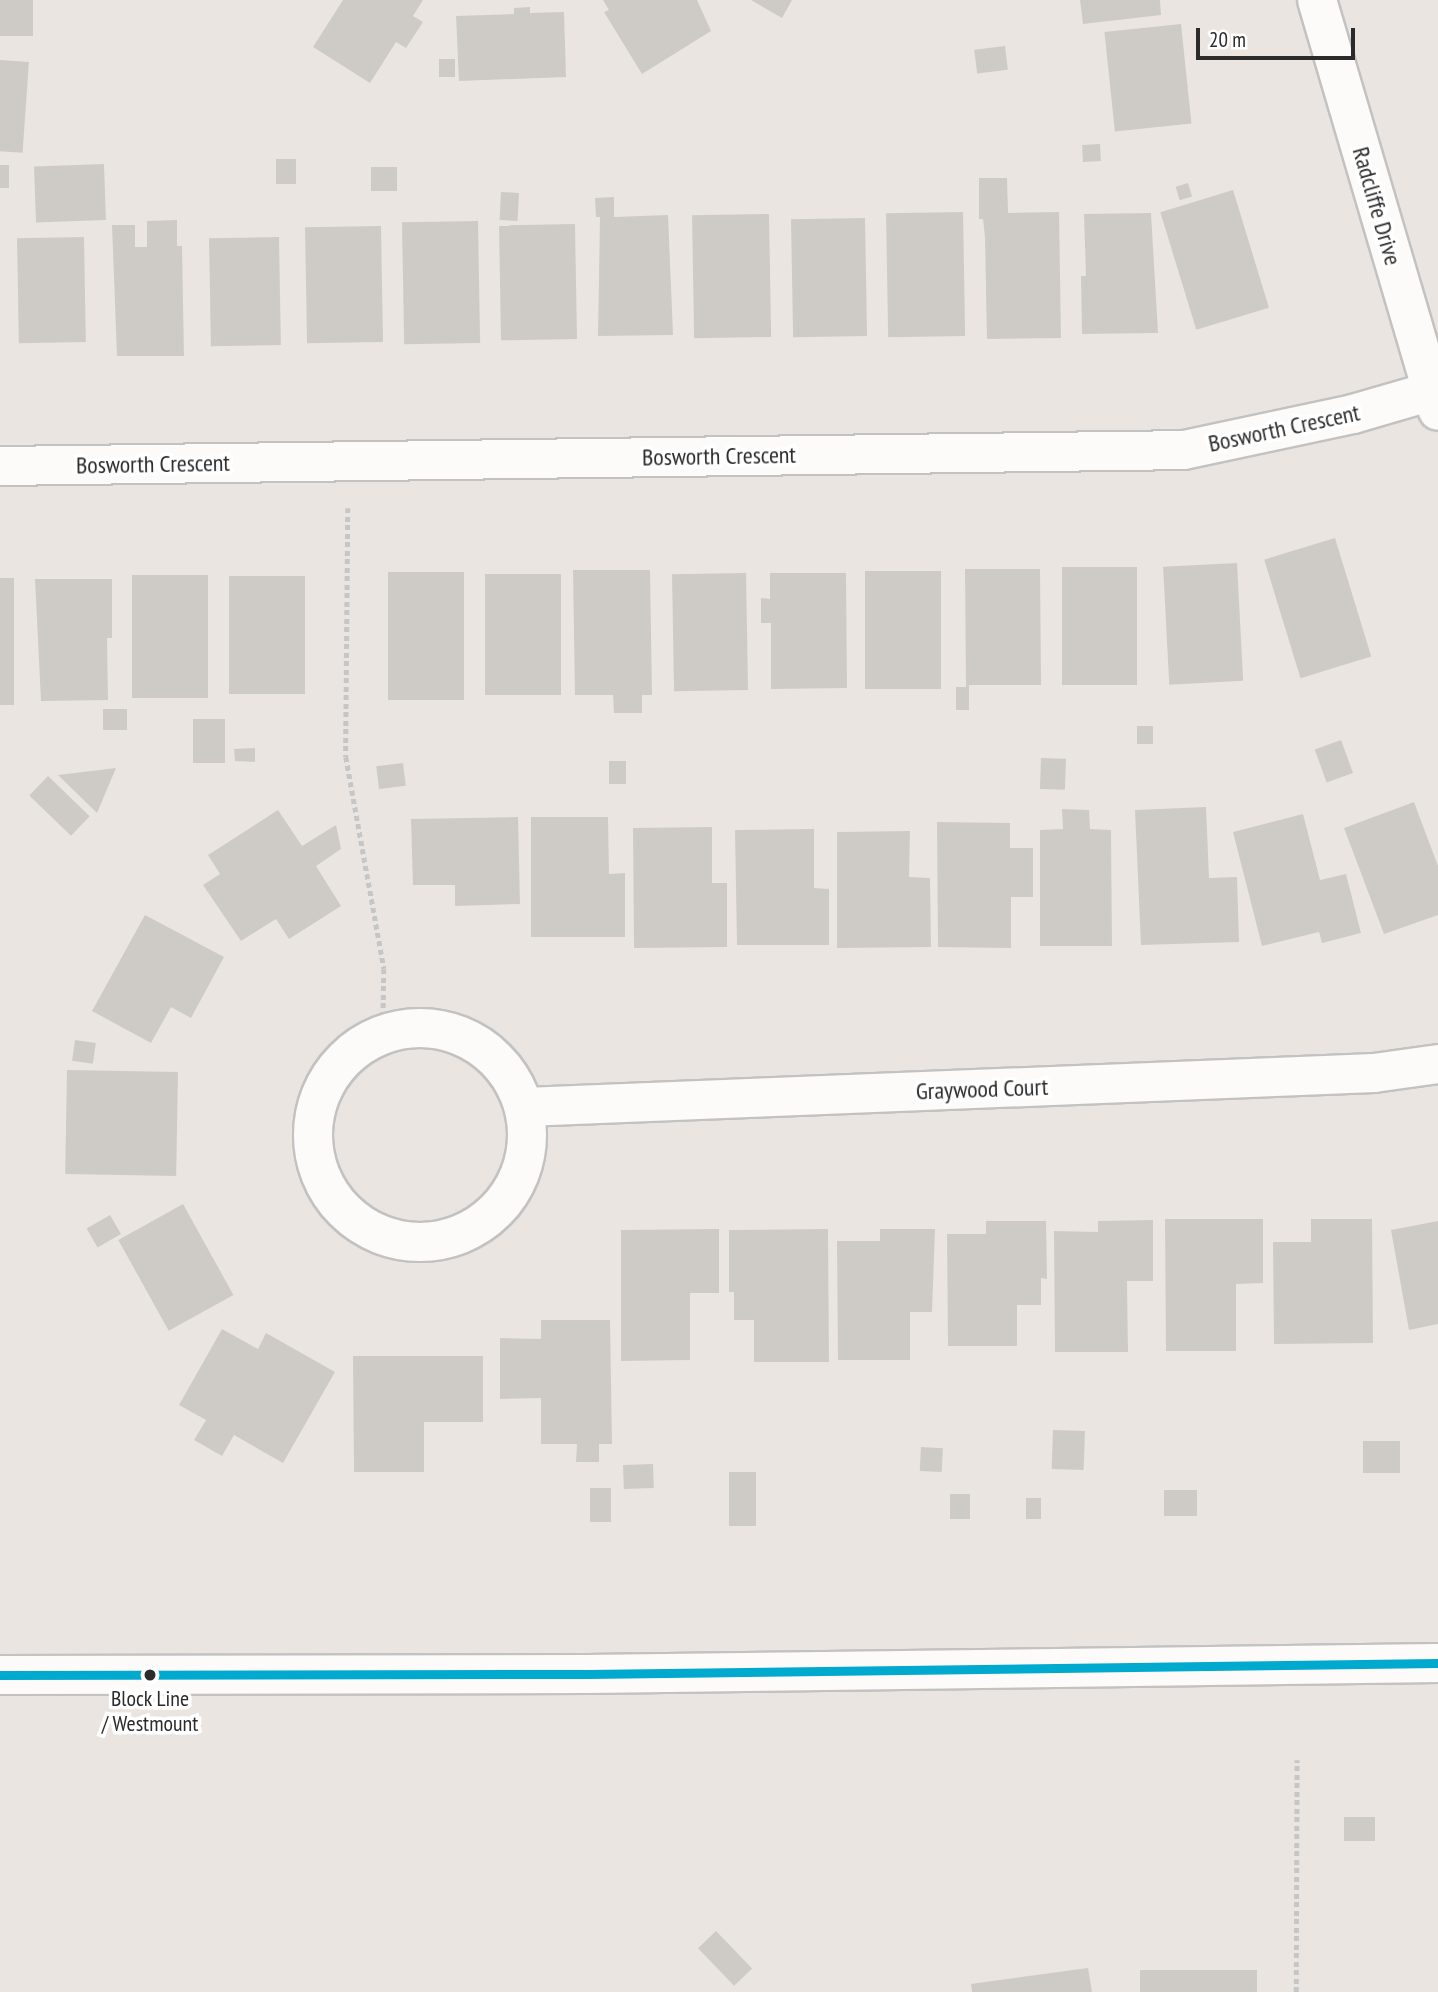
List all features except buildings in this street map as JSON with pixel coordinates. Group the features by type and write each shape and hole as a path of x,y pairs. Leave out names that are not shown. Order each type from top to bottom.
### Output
{"street":[{"name":"Radcliffe Drive","path":"1317,0 1435,401"},
{"name":"Bosworth Crescent","path":"0,466 1184,450 1353,414 1435,401"},
{"path":"424,1027 461,1036 482,1047 509,1073 525,1107 528,1141 520,1178 507,1200 479,1226 438,1242 400,1242 367,1230 338,1206 313,1158 313,1117 325,1082 350,1053 383,1034 424,1027"},
{"name":"Graywood Court","path":"525,1107 1374,1073 1438,1064"},
{"path":"0,1675 587,1674 1438,1662"}],"path":[{"path":"349,462 346,757 384,969 383,1034"},
{"path":"1296,1992 1297,1760"}],"transit line":[{"path":"0,1675 587,1674 1438,1663"}],"place":[{"name":"Block Line / Westmount","path":"150,1675"}]}
